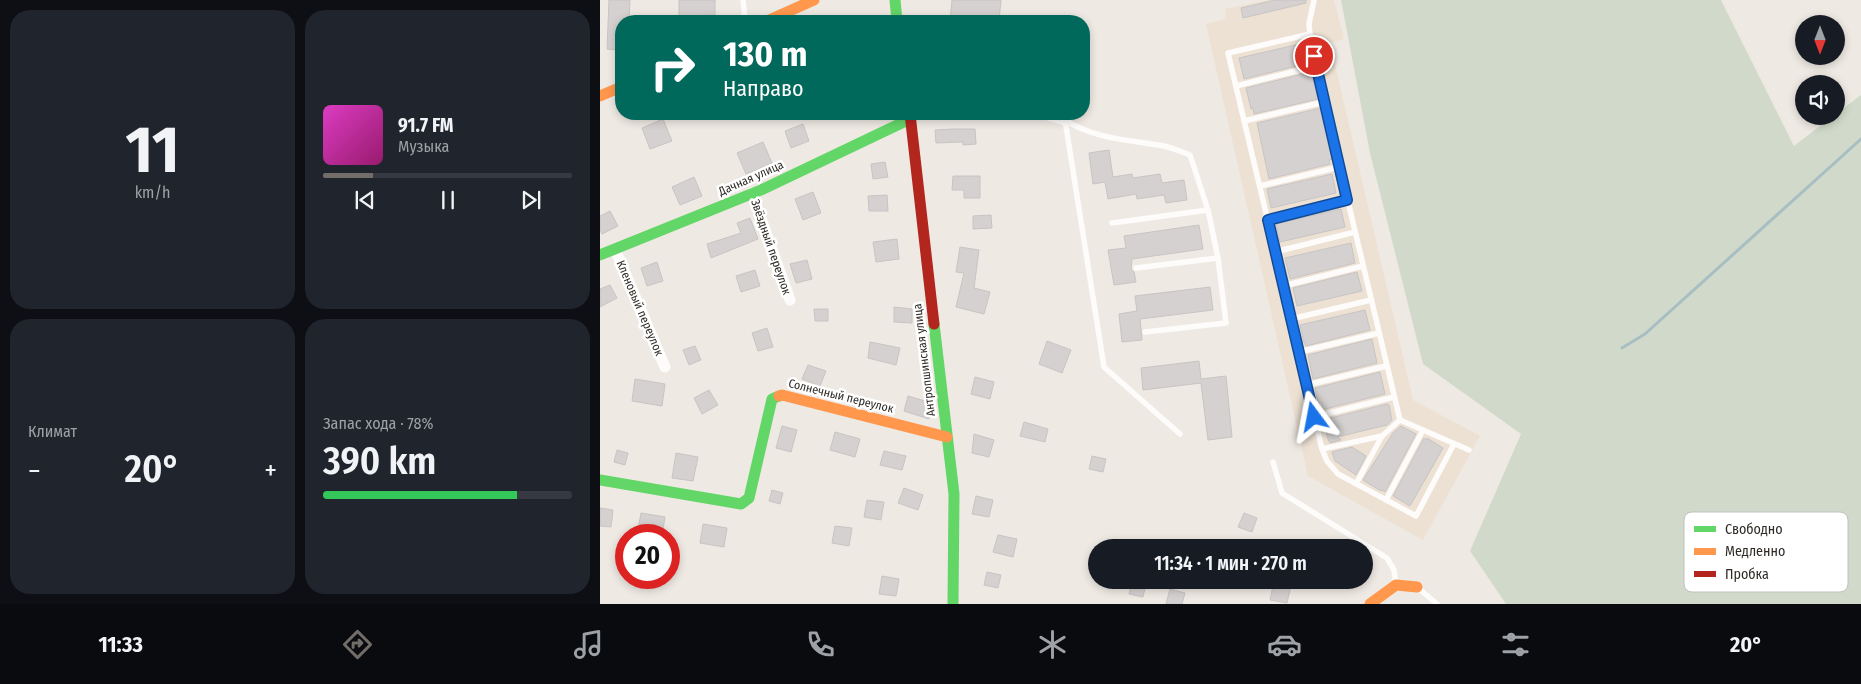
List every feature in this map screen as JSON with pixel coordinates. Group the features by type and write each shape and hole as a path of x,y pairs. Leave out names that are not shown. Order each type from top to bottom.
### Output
{"street":[{"path":"780,15 814,0"},
{"path":"895,0 896,15"},
{"path":"600,96 615,90"},
{"name":"Дачная улица","path":"600,255 752,193 902,120"},
{"name":"Антропшинская улица","path":"910,120 954,494 953,604"},
{"name":"Звёздный переулок","path":"752,193 790,300"},
{"name":"Кленовый переулок","path":"615,249 664,368"},
{"name":"Солнечный переулок","path":"600,480 741,504 749,498 772,399 782,394 947,437"},
{"path":"1370,604 1396,585 1417,587"}],"lane":[{"path":"743,0 744,15"},
{"path":"1314,0 1311,11 1311,46 1400,420"},
{"path":"1310,34 1228,53 1326,461 1338,474 1416,516 1454,444"},
{"path":"1236,86 1316,66"},
{"path":"1244,121 1324,102"},
{"path":"1065,120 1076,128 1166,147 1190,155 1208,210 1218,258 1226,323 1145,332"},
{"path":"1065,120 1104,367 1180,434"},
{"path":"1260,186 1339,167"},
{"path":"1268,220 1347,200"},
{"path":"1112,223 1208,210"},
{"path":"1275,252 1355,232"},
{"path":"1136,268 1218,258"},
{"path":"1283,286 1363,266"},
{"path":"1291,319 1371,300"},
{"path":"1299,352 1379,333"},
{"path":"1307,385 1386,366"},
{"path":"1314,417 1394,397"},
{"path":"1400,420 1469,450"},
{"path":"1356,484 1382,436 1400,420"},
{"path":"1386,500 1424,430"},
{"path":"1322,449 1382,436"},
{"path":"1273,462 1282,493 1387,558 1394,570 1396,585"},
{"path":"1417,587 1437,604"}],"shaded area":[{"path":"1268,0 1334,0 1344,39 1330,43 1413,400 1480,436 1423,540 1308,476 1206,24 1226,19 1225,9"}],"green space":[{"path":"1341,0 1721,0 1794,146 1821,125 1845,125 1845,107 1861,95 1861,604 1506,604 1470,551 1521,434 1423,364 1370,153"}],"building":[{"path":"609,0 630,0 629,15 615,15 615,50 607,49"},
{"path":"679,0 715,0 715,15 679,15"},
{"path":"952,0 1001,0 1000,15 951,15"},
{"path":"1275,0 1306,0 1306,3 1243,18 1241,8"},
{"path":"1304,43 1309,63 1244,79 1239,58"},
{"path":"1311,72 1318,99 1254,114 1246,88"},
{"path":"1321,108 1333,159 1329,160 1330,164 1269,179 1257,123"},
{"path":"663,120 672,141 650,149 642,128"},
{"path":"803,124 809,141 791,148 785,131"},
{"path":"975,129 976,144 963,145 963,142 936,143 935,130"},
{"path":"763,142 772,163 746,174 737,153"},
{"path":"1109,150 1113,177 1132,174 1133,178 1160,174 1162,183 1184,180 1187,200 1166,203 1164,195 1137,199 1136,194 1108,199 1105,182 1093,184 1089,153"},
{"path":"885,162 888,177 873,179 871,164"},
{"path":"1332,174 1336,193 1271,208 1267,189"},
{"path":"953,176 980,176 980,198 964,198 964,190 952,190"},
{"path":"694,177 702,196 680,205 672,187"},
{"path":"813,192 821,213 803,220 795,199"},
{"path":"887,195 888,211 869,211 868,196"},
{"path":"1341,209 1345,227 1280,242 1276,224"},
{"path":"610,211 618,226 602,234 600,230 600,216"},
{"path":"991,215 992,228 973,229 973,216"},
{"path":"750,218 758,239 711,258 707,244 741,233 737,223"},
{"path":"1199,225 1203,249 1132,259 1131,269 1134,272 1136,282 1114,285 1108,250 1126,248 1124,236"},
{"path":"897,239 899,259 876,262 873,242"},
{"path":"1351,243 1355,263 1290,279 1285,258"},
{"path":"960,247 979,250 974,288 990,292 984,314 956,307 964,273 956,272"},
{"path":"807,260 812,279 796,283 790,264"},
{"path":"657,262 663,281 647,286 641,268"},
{"path":"755,270 760,286 741,292 736,276"},
{"path":"1357,272 1362,291 1297,306 1293,288"},
{"path":"610,285 617,298 600,307 600,289"},
{"path":"1210,287 1213,310 1140,319 1142,340 1122,342 1119,314 1137,311 1135,296"},
{"path":"894,307 912,309 912,323 894,322"},
{"path":"814,309 828,309 828,321 815,321"},
{"path":"1365,310 1370,330 1306,346 1304,343 1300,325"},
{"path":"767,328 773,347 758,351 752,333"},
{"path":"1372,339 1377,363 1313,379 1308,355"},
{"path":"1047,341 1071,350 1062,373 1039,364"},
{"path":"870,342 900,348 896,365 868,358"},
{"path":"695,346 701,360 689,365 683,350"},
{"path":"1199,361 1201,379 1226,376 1232,437 1208,440 1201,383 1143,390 1141,368"},
{"path":"808,365 826,371 820,386 802,379"},
{"path":"1380,372 1385,394 1321,410 1319,408 1315,388"},
{"path":"975,377 994,382 990,399 971,394"},
{"path":"635,379 665,384 662,406 632,401"},
{"path":"709,390 718,405 702,414 694,398"},
{"path":"908,396 932,403 929,419 904,411"},
{"path":"1389,405 1392,420 1387,425 1337,437 1341,440 1330,443 1323,420"},
{"path":"1024,422 1048,429 1045,442 1020,436"},
{"path":"782,426 797,430 791,452 776,448"},
{"path":"1401,426 1416,434 1385,492 1381,491 1363,480 1393,433"},
{"path":"835,432 860,439 855,457 830,450"},
{"path":"974,434 994,440 989,457 972,453"},
{"path":"1424,438 1443,448 1410,506 1393,496"},
{"path":"1352,447 1366,456 1356,475 1335,461 1332,452"},
{"path":"617,450 628,453 625,465 614,462"},
{"path":"884,451 906,456 902,470 880,465"},
{"path":"676,453 698,457 693,481 672,478"},
{"path":"1092,456 1106,459 1103,472 1089,469"},
{"path":"904,488 923,495 918,510 898,503"},
{"path":"772,490 783,493 780,504 769,501"},
{"path":"976,496 993,500 989,517 972,514"},
{"path":"867,500 884,502 881,520 864,517"},
{"path":"600,508 613,510 611,527 600,526"},
{"path":"641,513 665,517 664,524 639,524"},
{"path":"1244,513 1257,518 1252,532 1238,527"},
{"path":"703,524 727,528 724,547 700,543"},
{"path":"835,526 852,528 849,546 832,543"},
{"path":"998,535 1017,539 1013,557 993,552"},
{"path":"987,572 1001,575 998,588 984,585"},
{"path":"882,576 899,579 896,596 879,594"},
{"path":"1130,589 1145,589 1143,597 1129,594"},
{"path":"1170,589 1185,593 1182,604 1166,604"},
{"path":"1272,589 1290,589 1287,603 1270,600"}],"waterway":[{"path":"1622,348 1645,334 1861,139"}],"traffic: fast":[{"path":"895,0 896,15"},
{"path":"600,255 761,190 908,120"},
{"path":"934,324 954,494 953,604"},
{"path":"600,480 741,504 749,498 772,399 779,396"}],"traffic: slow":[{"path":"780,15 814,0"},
{"path":"600,96 615,90"},
{"path":"779,396 782,395 947,437"},
{"path":"1370,604 1396,585 1417,587"}],"traffic: jam":[{"path":"911,120 934,324"}],"route":[{"path":"1314,56 1347,200 1268,220 1314,417"}]}
